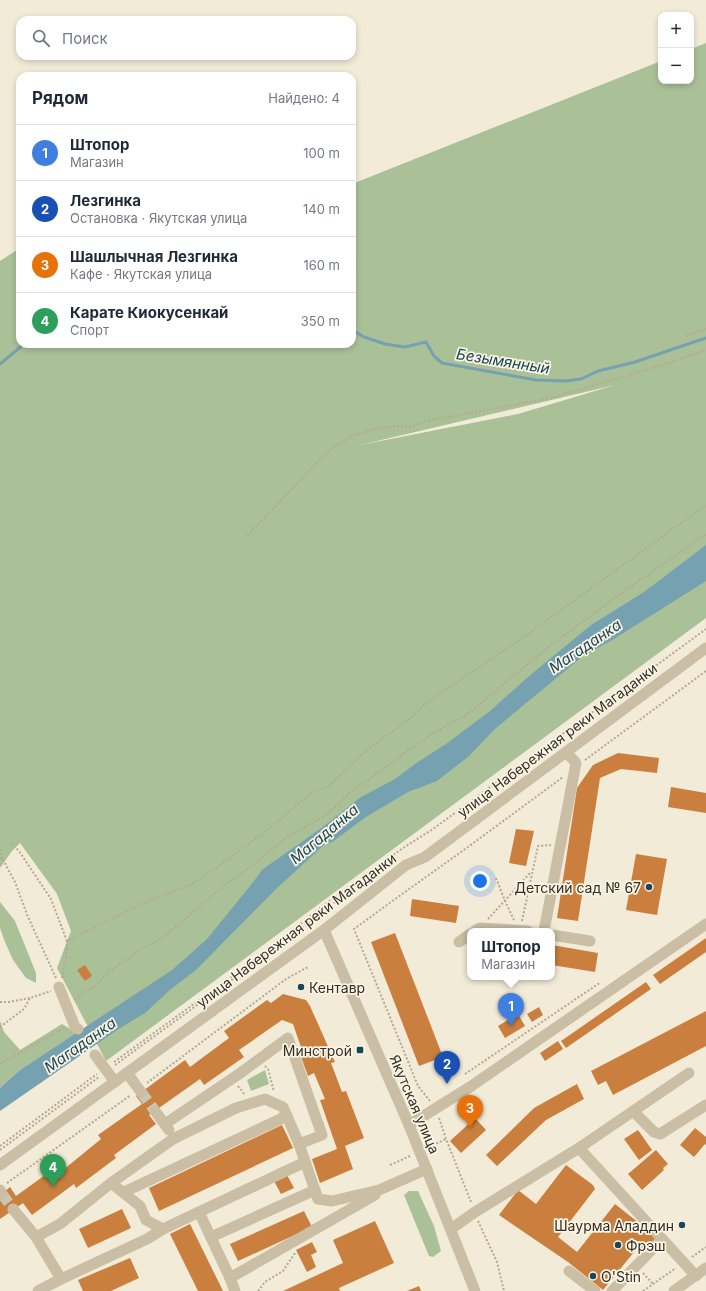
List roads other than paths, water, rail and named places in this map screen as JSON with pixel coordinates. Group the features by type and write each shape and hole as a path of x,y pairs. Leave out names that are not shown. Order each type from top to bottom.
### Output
{"street":[{"name":"улица Набережная реки Магаданки","path":"0,1165 324,930 406,865 425,857 706,648"},
{"path":"545,928 576,763 566,752"},
{"path":"409,1125 470,1087 706,924"},
{"name":"Якутская улица","path":"324,930 409,1125 475,1291"},
{"path":"555,935 590,941"},
{"path":"458,942 467,936"},
{"path":"59,987 76,1026"},
{"path":"165,1124 288,1038 322,1136 299,1144"},
{"path":"95,1055 115,1082"},
{"path":"127,1073 140,1090"},
{"path":"451,1229 474,1212 579,1148 689,1073"},
{"path":"36,1237 60,1224 111,1183 176,1138 236,1108 265,1099 282,1107 287,1116 299,1144 318,1199 332,1201 379,1190 427,1169"},
{"path":"633,1111 654,1132 660,1134 706,1105"},
{"path":"155,1111 176,1138"},
{"path":"124,1192 287,1116"},
{"path":"579,1148 696,1276"},
{"path":"38,1291 147,1239 163,1229 305,1162"},
{"path":"230,1278 397,1182"},
{"path":"111,1183 140,1206 146,1220 163,1229"},
{"path":"210,1237 315,1190"},
{"path":"13,1209 36,1237 61,1279"},
{"path":"199,1212 235,1291"},
{"path":"612,1291 662,1239"},
{"path":"674,1291 706,1269"},
{"path":"569,1271 595,1291"}],"water":[{"name":"Магаданка","path":"706,545 706,581 614,639 583,656 496,728 469,756 437,781 408,792 366,817 332,842 324,845 276,889 196,970 171,989 145,1013 117,1030 0,1111 0,1088 20,1070 172,970 207,939 263,869 323,827 361,797 395,779 446,744 490,711 528,677 591,625 644,592"}],"waterway":[{"name":"Безымянный","path":"356,332 364,337 385,344 405,347 426,342 434,356 442,363 536,380 565,381 581,379 598,371 635,362 706,338"},
{"name":"Безымянный","path":"0,364 19,348"}],"tunnel":[{"path":"141,1092 155,1111"},
{"path":"2,1194 13,1209"}],"place":[{"name":"Детский сад № 67","path":"649,887"},
{"name":"Кентавр","path":"301,987"},
{"name":"Штопор","path":"511,1026"},
{"name":"Минстрой","path":"360,1050"},
{"name":"Лезгинка","path":"447,1084"},
{"name":"Шашлычная Лезгинка","path":"470,1128"},
{"name":"Карате Киокусенкай","path":"53,1187"},
{"name":"Шаурма Аладдин","path":"682,1225"},
{"name":"Фрэш","path":"618,1245"},
{"name":"O'Stin","path":"593,1276"}]}
